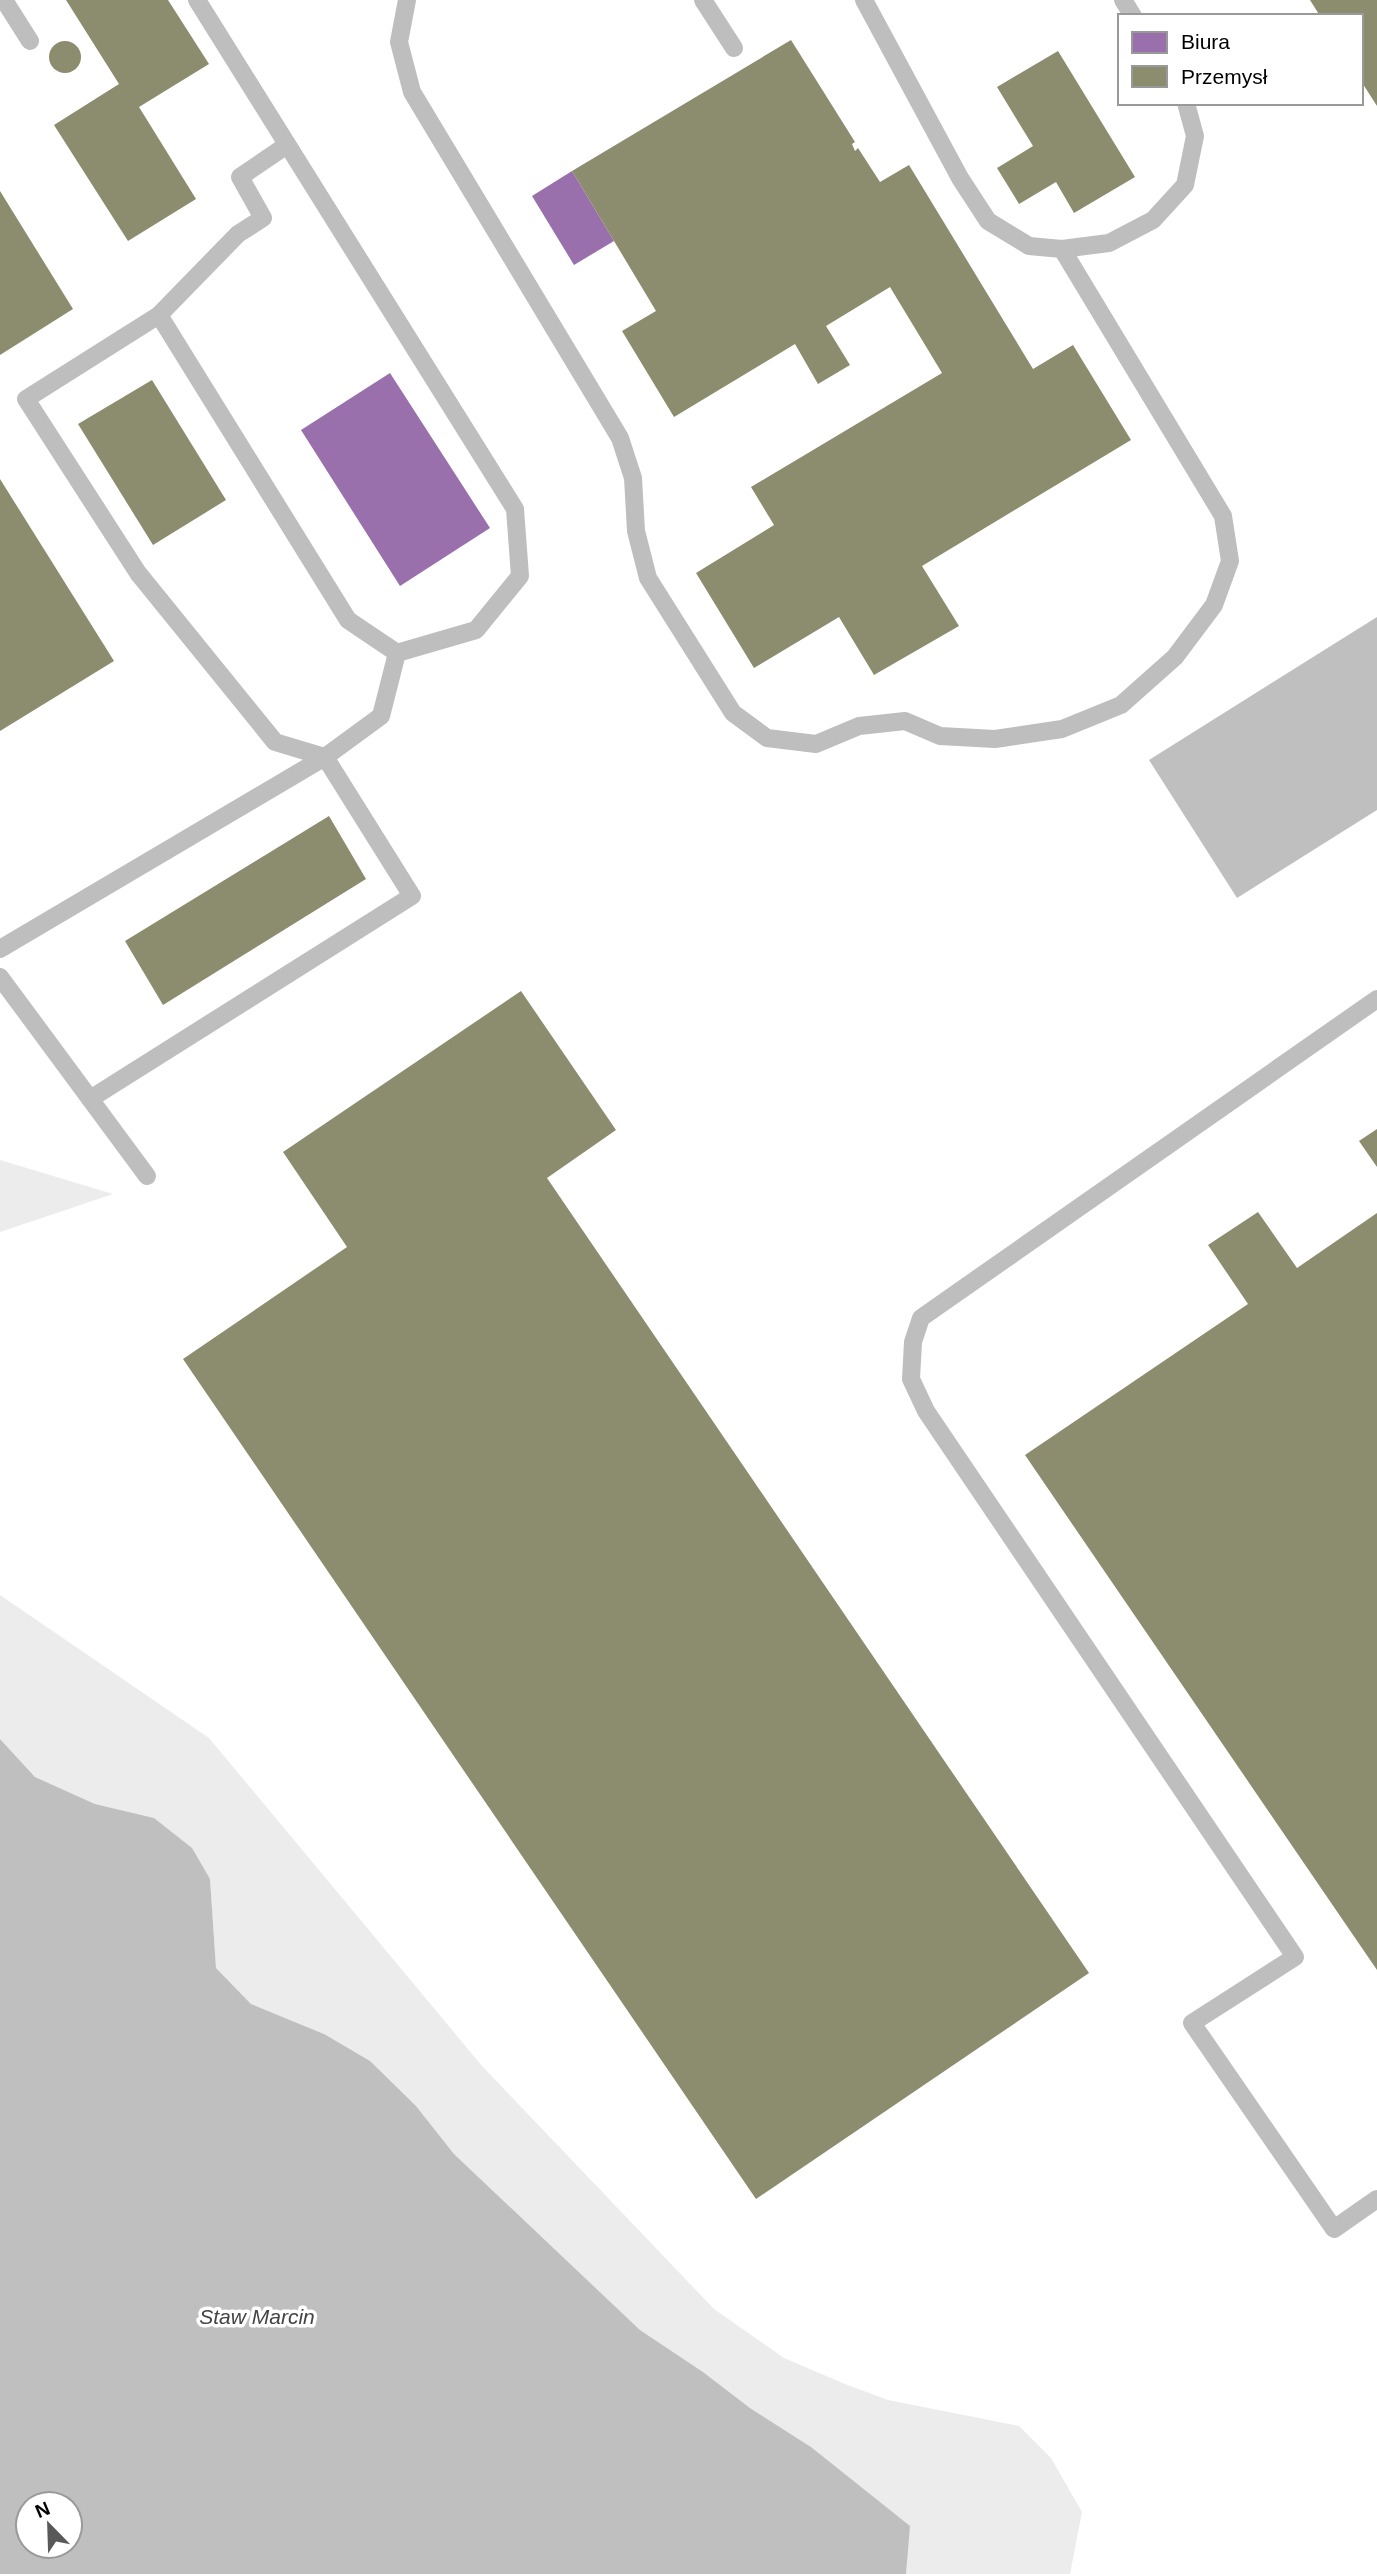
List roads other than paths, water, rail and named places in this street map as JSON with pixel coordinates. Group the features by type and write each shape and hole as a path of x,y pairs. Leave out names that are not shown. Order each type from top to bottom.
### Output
{"lane":[{"path":"4,0 30,41"},
{"path":"197,0 515,509 520,576 476,630 397,653"},
{"path":"407,0 398,42 412,92 621,438 633,478 636,531 648,578 733,713 767,738 816,744 859,726 905,722 940,736 995,739 1062,729 1121,705 1175,657 1214,605 1230,561 1223,516 1062,249"},
{"path":"703,0 734,48"},
{"path":"864,0 960,178 988,221 1028,247 1062,249 1109,243 1153,220 1185,186 1195,136 1187,105"},
{"path":"90,1099 412,896 325,757 275,742 138,573 26,399 159,315 238,234 263,218 240,177 287,145"},
{"path":"159,315 348,620 397,653"},
{"path":"0,948 325,757 381,716 397,653"},
{"path":"0,978 147,1176"},
{"path":"1377,999 921,1318 913,1342 911,1378 926,1411 1295,1956 1192,2024 1334,2229 1377,2199"}],"water":[{"path":"1377,617 1377,810 1237,898 1149,760"},
{"name":"Staw Marcin","path":"0,1739 35,1777 95,1804 154,1818 192,1848 210,1879 216,1968 251,2004 324,2034 370,2061 416,2106 454,2154 640,2330 703,2372 750,2408 811,2447 910,2526 906,2574 0,2574"}]}
